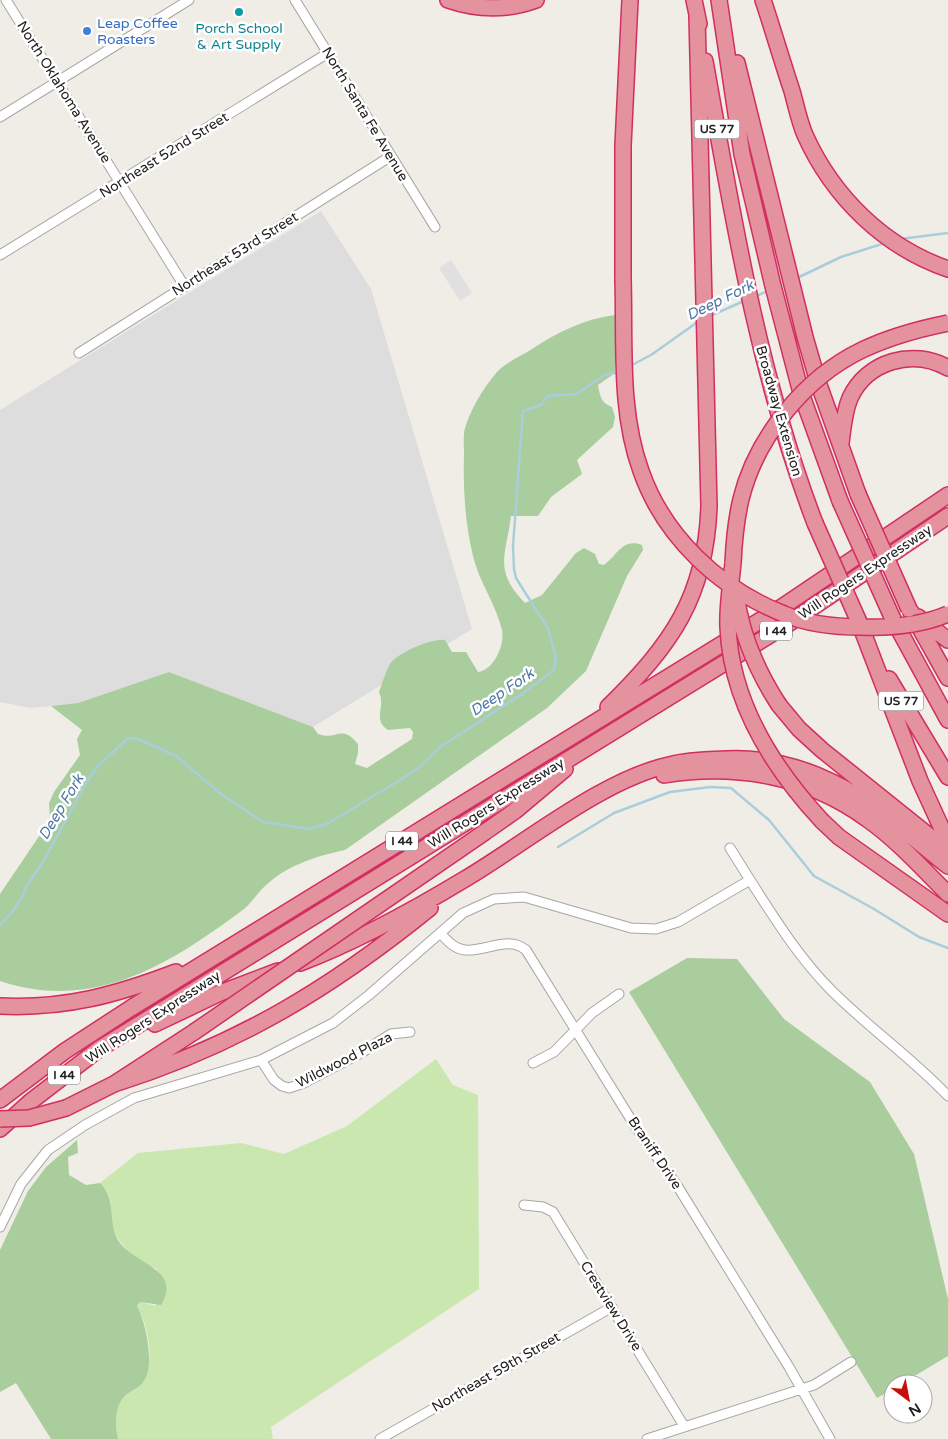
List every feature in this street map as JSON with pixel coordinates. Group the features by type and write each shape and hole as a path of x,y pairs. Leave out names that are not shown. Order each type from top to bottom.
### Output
{"highway":[{"path":"448,0 470,6 492,8 511,7 536,0"},
{"path":"630,0 622,146 626,395 634,447 641,472 654,500 670,526 689,550 711,572 747,596 785,615 840,627 882,628 908,625 948,614"},
{"path":"590,726 658,655 680,622 694,590 704,556 708,525 706,375 697,16 694,0"},
{"path":"720,0 781,234 805,337 840,447 858,494 909,609 948,678"},
{"name":"Broadway Extension","path":"720,0 742,154 787,342 813,428 840,501 892,617 948,720"},
{"path":"764,0 805,133 823,168 848,203 878,230 906,250 948,269"},
{"name":"Broadway Extension","path":"697,16 738,243 760,351 783,432 815,524 859,622 908,713 948,777"},
{"path":"948,323 902,334 860,351 819,379 792,404 766,441 752,469 741,498 735,528 728,626 730,648 748,709 759,735 800,798 839,837 948,914"},
{"path":"840,447 846,410 851,397 865,377 876,368 900,358 926,359 948,368"},
{"name":"Will Rogers Expressway","path":"0,1100 91,1033 810,590 948,495"},
{"name":"Will Rogers Expressway","path":"0,1129 37,1097 100,1050 791,622 947,517"},
{"path":"733,558 737,600 746,638 762,677 779,705 799,729 822,750 948,851"},
{"path":"909,609 948,640"},
{"path":"859,622 920,781 948,842"},
{"path":"0,1119 29,1118 66,1108 114,1084 194,1032 515,811 602,738"},
{"path":"100,1050 220,993 360,938 466,879 609,789 648,771 672,764 730,759 765,761 786,765 831,781 850,791 948,866"},
{"path":"609,789 677,773 722,771 761,774 804,786 827,794 866,818 898,844 948,894"},
{"path":"114,1084 166,1067 280,1014 345,974 466,879"},
{"path":"0,1006 58,1006 106,997 214,957"}],"street":[{"name":"North Oklahoma Avenue","path":"6,0 184,287"},
{"path":"0,117 189,0"},
{"name":"North Santa Fe Avenue","path":"295,0 435,227"},
{"name":"Northeast 52nd Street","path":"0,255 328,53"},
{"name":"Northeast 53rd Street","path":"79,353 391,156"},
{"path":"730,848 791,943 831,991 927,1074 948,1096"},
{"path":"0,1227 21,1184 38,1160 48,1150 85,1125 134,1098 261,1060 333,1023 369,996 463,913 494,899 524,897 631,928 656,929 678,922 750,880"},
{"name":"Braniff Drive","path":"440,933 452,945 465,950 502,944 520,946 526,950 635,1126 678,1187 789,1366 800,1390 830,1439"},
{"path":"533,1063 554,1052 592,1012 619,994"},
{"name":"Wildwood Plaza","path":"261,1060 274,1080 282,1086 289,1088 304,1083 361,1053 391,1034 410,1032"},
{"name":"Crestview Drive","path":"524,1205 543,1208 553,1212 684,1426"},
{"name":"Northeast 59th Street","path":"380,1439 612,1307"},
{"path":"647,1439 814,1385 851,1362"}],"shaded area":[{"path":"321,211 371,289 472,629 313,727 169,672 78,703 31,708 0,702 0,410"},
{"path":"451,260 472,293 460,301 439,268"}],"green space":[{"path":"615,315 615,373 598,385 602,399 612,407 615,417 613,427 577,460 582,474 551,497 538,516 511,516 504,562 505,572 509,581 525,603 542,595 576,553 584,548 595,554 599,564 604,565 625,546 635,543 642,545 643,550 627,576 586,671 547,708 345,850 310,859 279,875 261,890 243,910 213,932 157,966 128,978 98,987 66,991 34,989 0,981 0,894 50,820 49,803 54,792 80,755 77,739 82,730 51,706 78,703 169,672 313,727 318,734 330,736 343,733 358,744 355,764 367,768 412,739 413,732 410,728 388,730 381,722 381,698 379,692 392,661 405,652 423,644 445,640 452,652 466,652 478,672 489,667 497,656 502,643 502,630 496,611 479,575 473,556 466,518 464,493 465,428 478,398 487,384 504,366 572,327"},
{"path":"687,958 737,959 784,1019 870,1082 914,1154 948,1299 948,1356 918,1374 883,1374 883,1395 877,1398 629,992"},
{"path":"436,1059 453,1085 478,1095 479,1289 271,1427 273,1439 118,1439 116,1422 119,1404 126,1395 143,1383 147,1373 149,1343 145,1324 137,1307 140,1302 156,1306 157,1269 128,1251 118,1238 112,1223 110,1197 100,1183 138,1153 241,1143 284,1154 347,1126"},
{"path":"77,1140 78,1153 68,1157 69,1175 86,1185 100,1183 109,1196 114,1228 120,1243 154,1269 166,1284 166,1293 161,1305 140,1302 137,1306 146,1333 149,1364 144,1381 126,1395 119,1404 116,1422 118,1439 51,1439 16,1383 0,1392 0,1250 28,1191 46,1167"}],"waterway":[{"name":"Deep Fork","path":"900,239 948,233"},
{"name":"Deep Fork","path":"795,279 841,257 885,243"},
{"name":"Deep Fork","path":"754,297 770,290"},
{"name":"Deep Fork","path":"710,316 744,301"},
{"name":"Deep Fork","path":"630,366 651,355 699,321"},
{"name":"Deep Fork","path":"0,925 23,896 25,889 44,860 85,785 97,767 127,739 136,738 176,756 221,794 263,822 309,829 327,824 405,777 422,765 440,747 522,694 554,670 556,658 548,628 516,578 514,569 513,546 523,411 541,405 547,396 576,394 605,375 619,372"},
{"path":"558,847 614,813 670,792 710,787 731,788 769,820 814,876 874,909 919,937 948,948"}],"place":[{"name":"Porch School & Art Supply","path":"239,12"},
{"name":"Leap Coffee Roasters","path":"87,31"}]}
